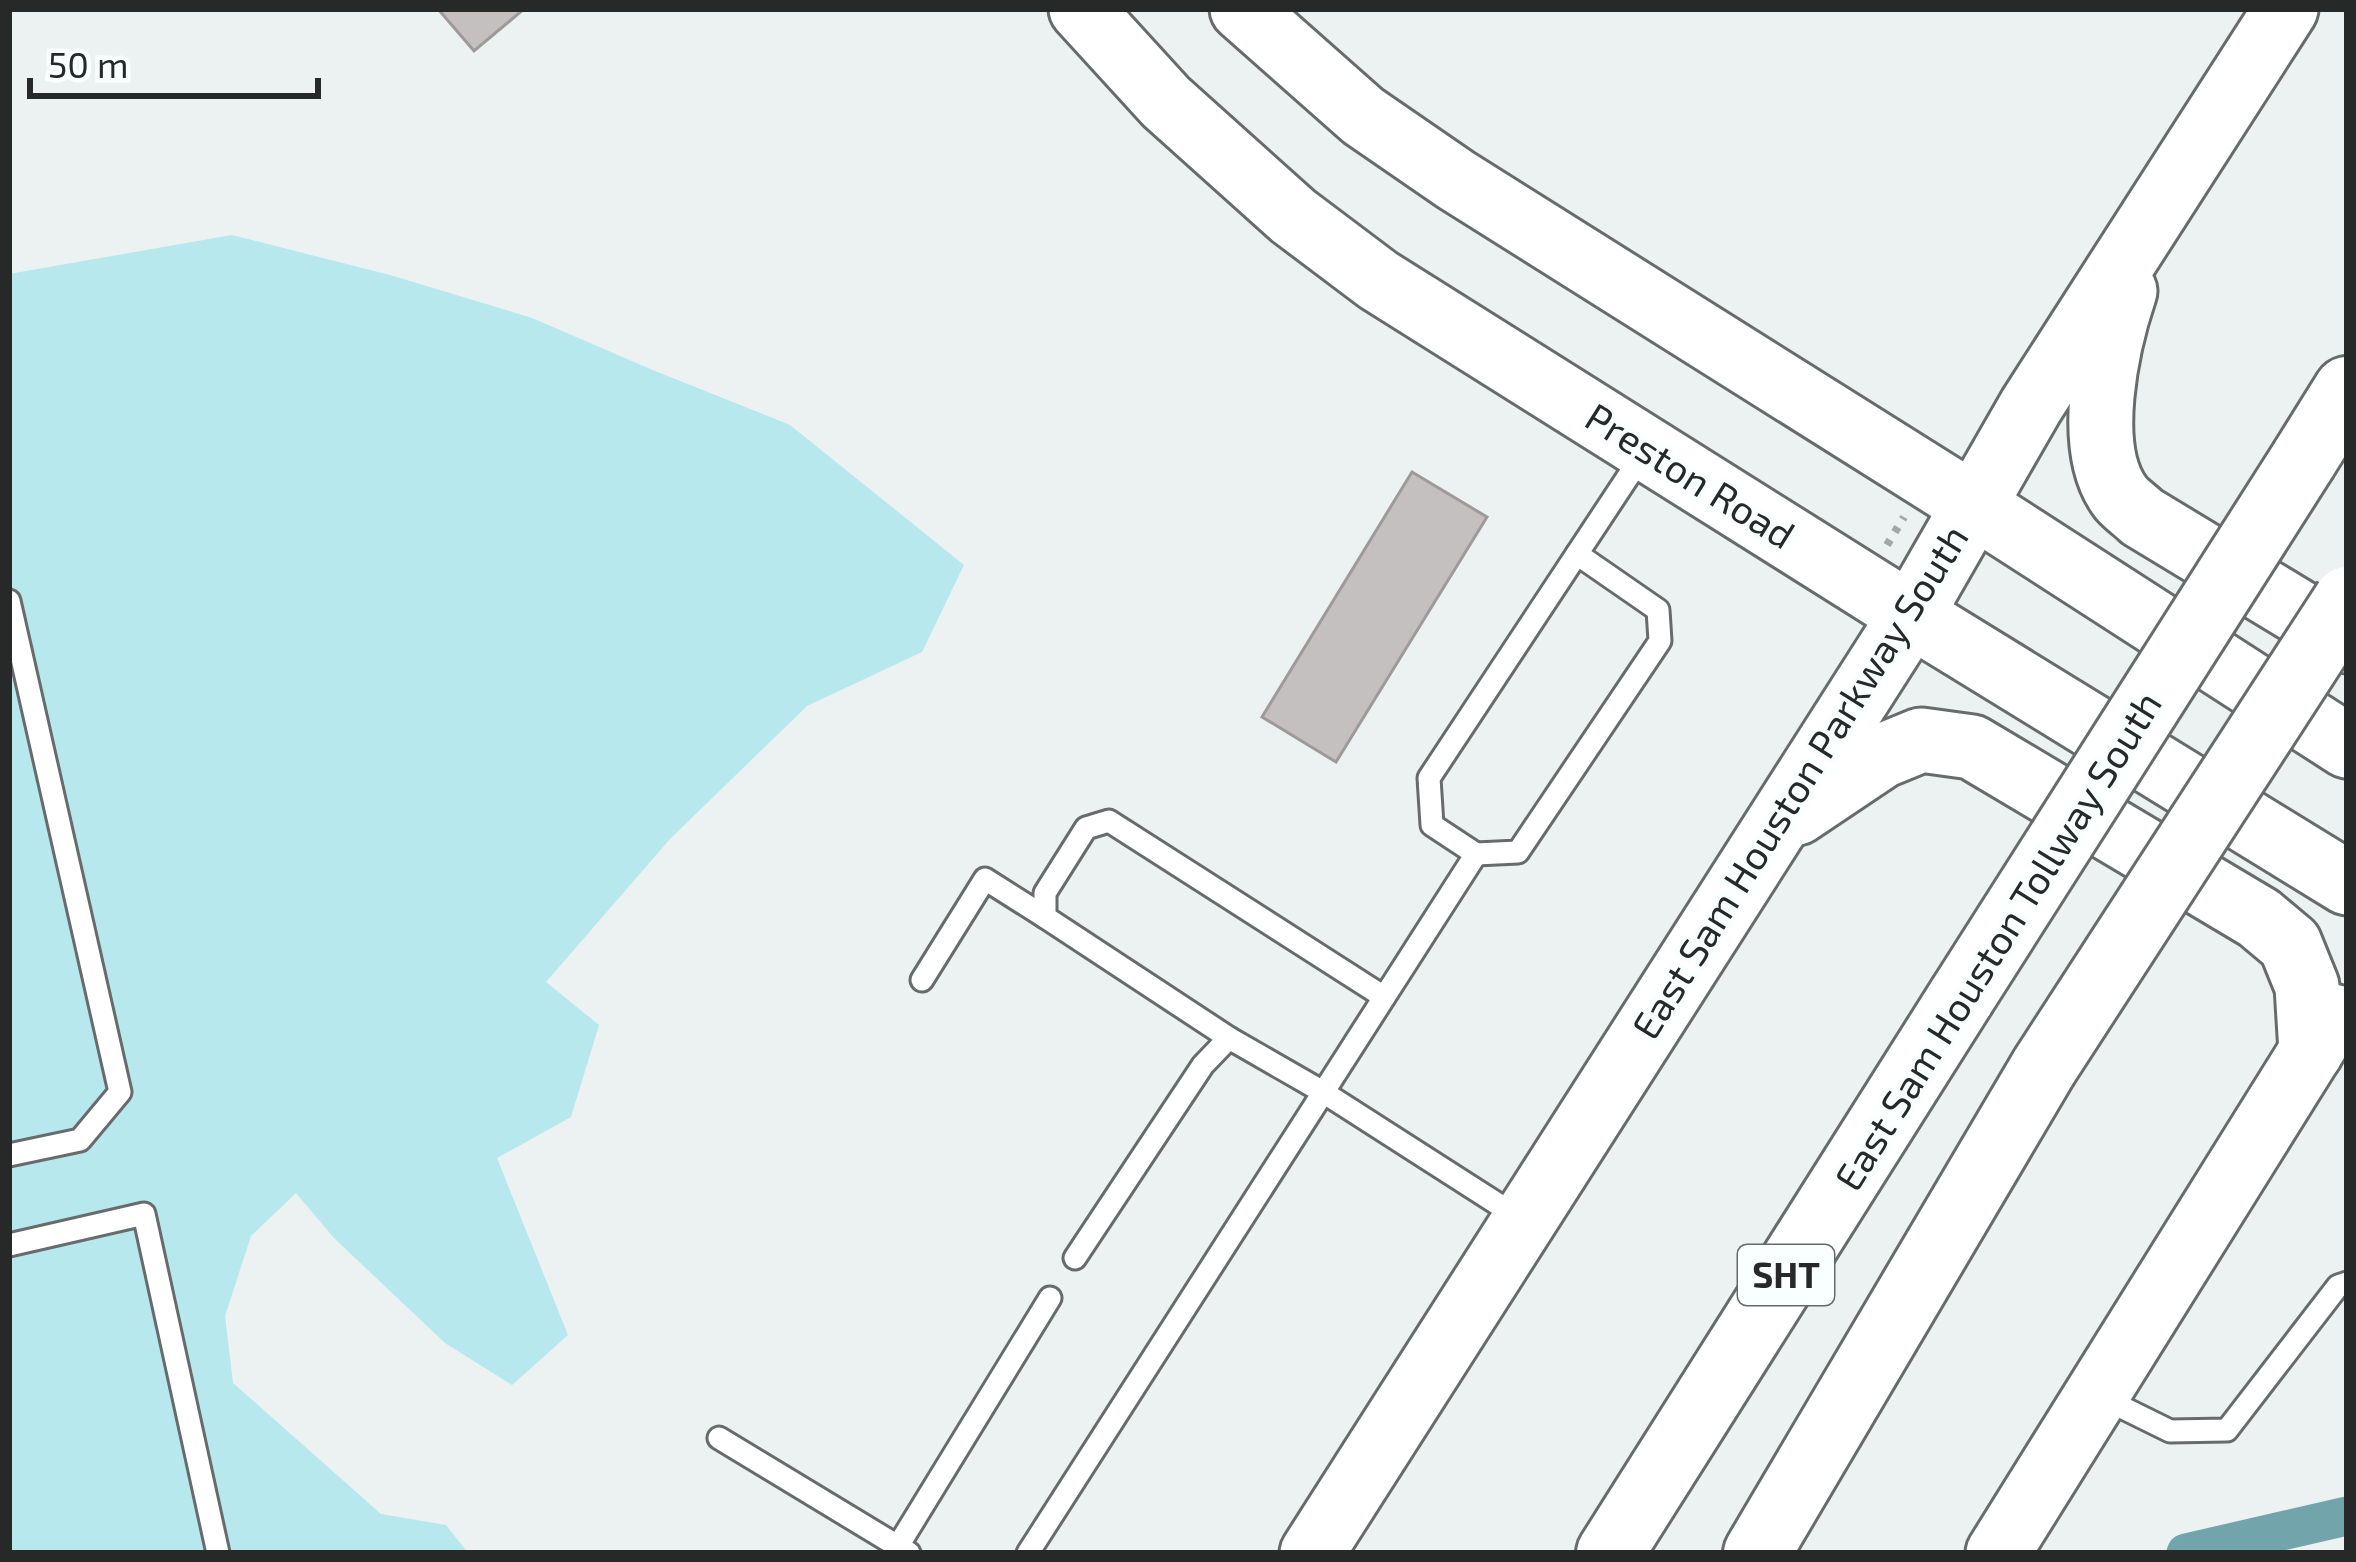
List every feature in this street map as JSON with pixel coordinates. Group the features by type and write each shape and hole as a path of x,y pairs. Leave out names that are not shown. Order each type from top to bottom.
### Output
{"highway":[{"name":"East Sam Houston Tollway South","path":"1610,1553 2347,390"},
{"path":"1757,1553 2044,1067 2347,600"}],"main road":[{"name":"Preston Road","path":"1081,9 1166,102 1293,216 1378,280 2347,883"},
{"path":"1242,9 1363,116 1438,167 2347,746"},
{"name":"East Sam Houston Parkway South","path":"1312,1553 1911,615 2031,406 2286,9"},
{"path":"2143,232 2111,334 2102,395 2102,452 2119,496 2142,518 2347,641"},
{"path":"1776,826 1882,756 1921,740 1972,746 2259,918 2290,944 2307,986 2311,1052"},
{"path":"1998,1553 2347,994"}],"lane":[{"path":"1577,554 1658,610 1660,640 1518,852 1476,854 1432,825 1429,778 1646,449"},
{"path":"9,601 120,1092 80,1141 9,1155"},
{"path":"1045,917 1045,893 1086,828 1109,821 1384,997"},
{"path":"1028,1553 1476,854"},
{"path":"922,980 985,879 1524,1221"},
{"path":"1075,1258 1204,1065 1229,1038"},
{"path":"9,1245 144,1214 218,1553"},
{"path":"2097,1395 2170,1431 2227,1430 2338,1286 2347,1283"},
{"path":"719,1438 904,1550 1050,1298"}],"shaded area":[{"path":"232,235 532,318 790,425 964,565 922,652 807,706 670,839 546,982 599,1025 571,1117 497,1158 568,1335 512,1385 445,1343 334,1238 296,1193 251,1236 225,1316 233,1383 381,1514 446,1525 468,1553 9,1553 9,274"}],"building":[{"path":"438,9 524,9 474,51"},
{"path":"1412,472 1487,517 1336,762 1262,717"}],"waterway":[{"path":"2186,1553 2347,1516"}]}
